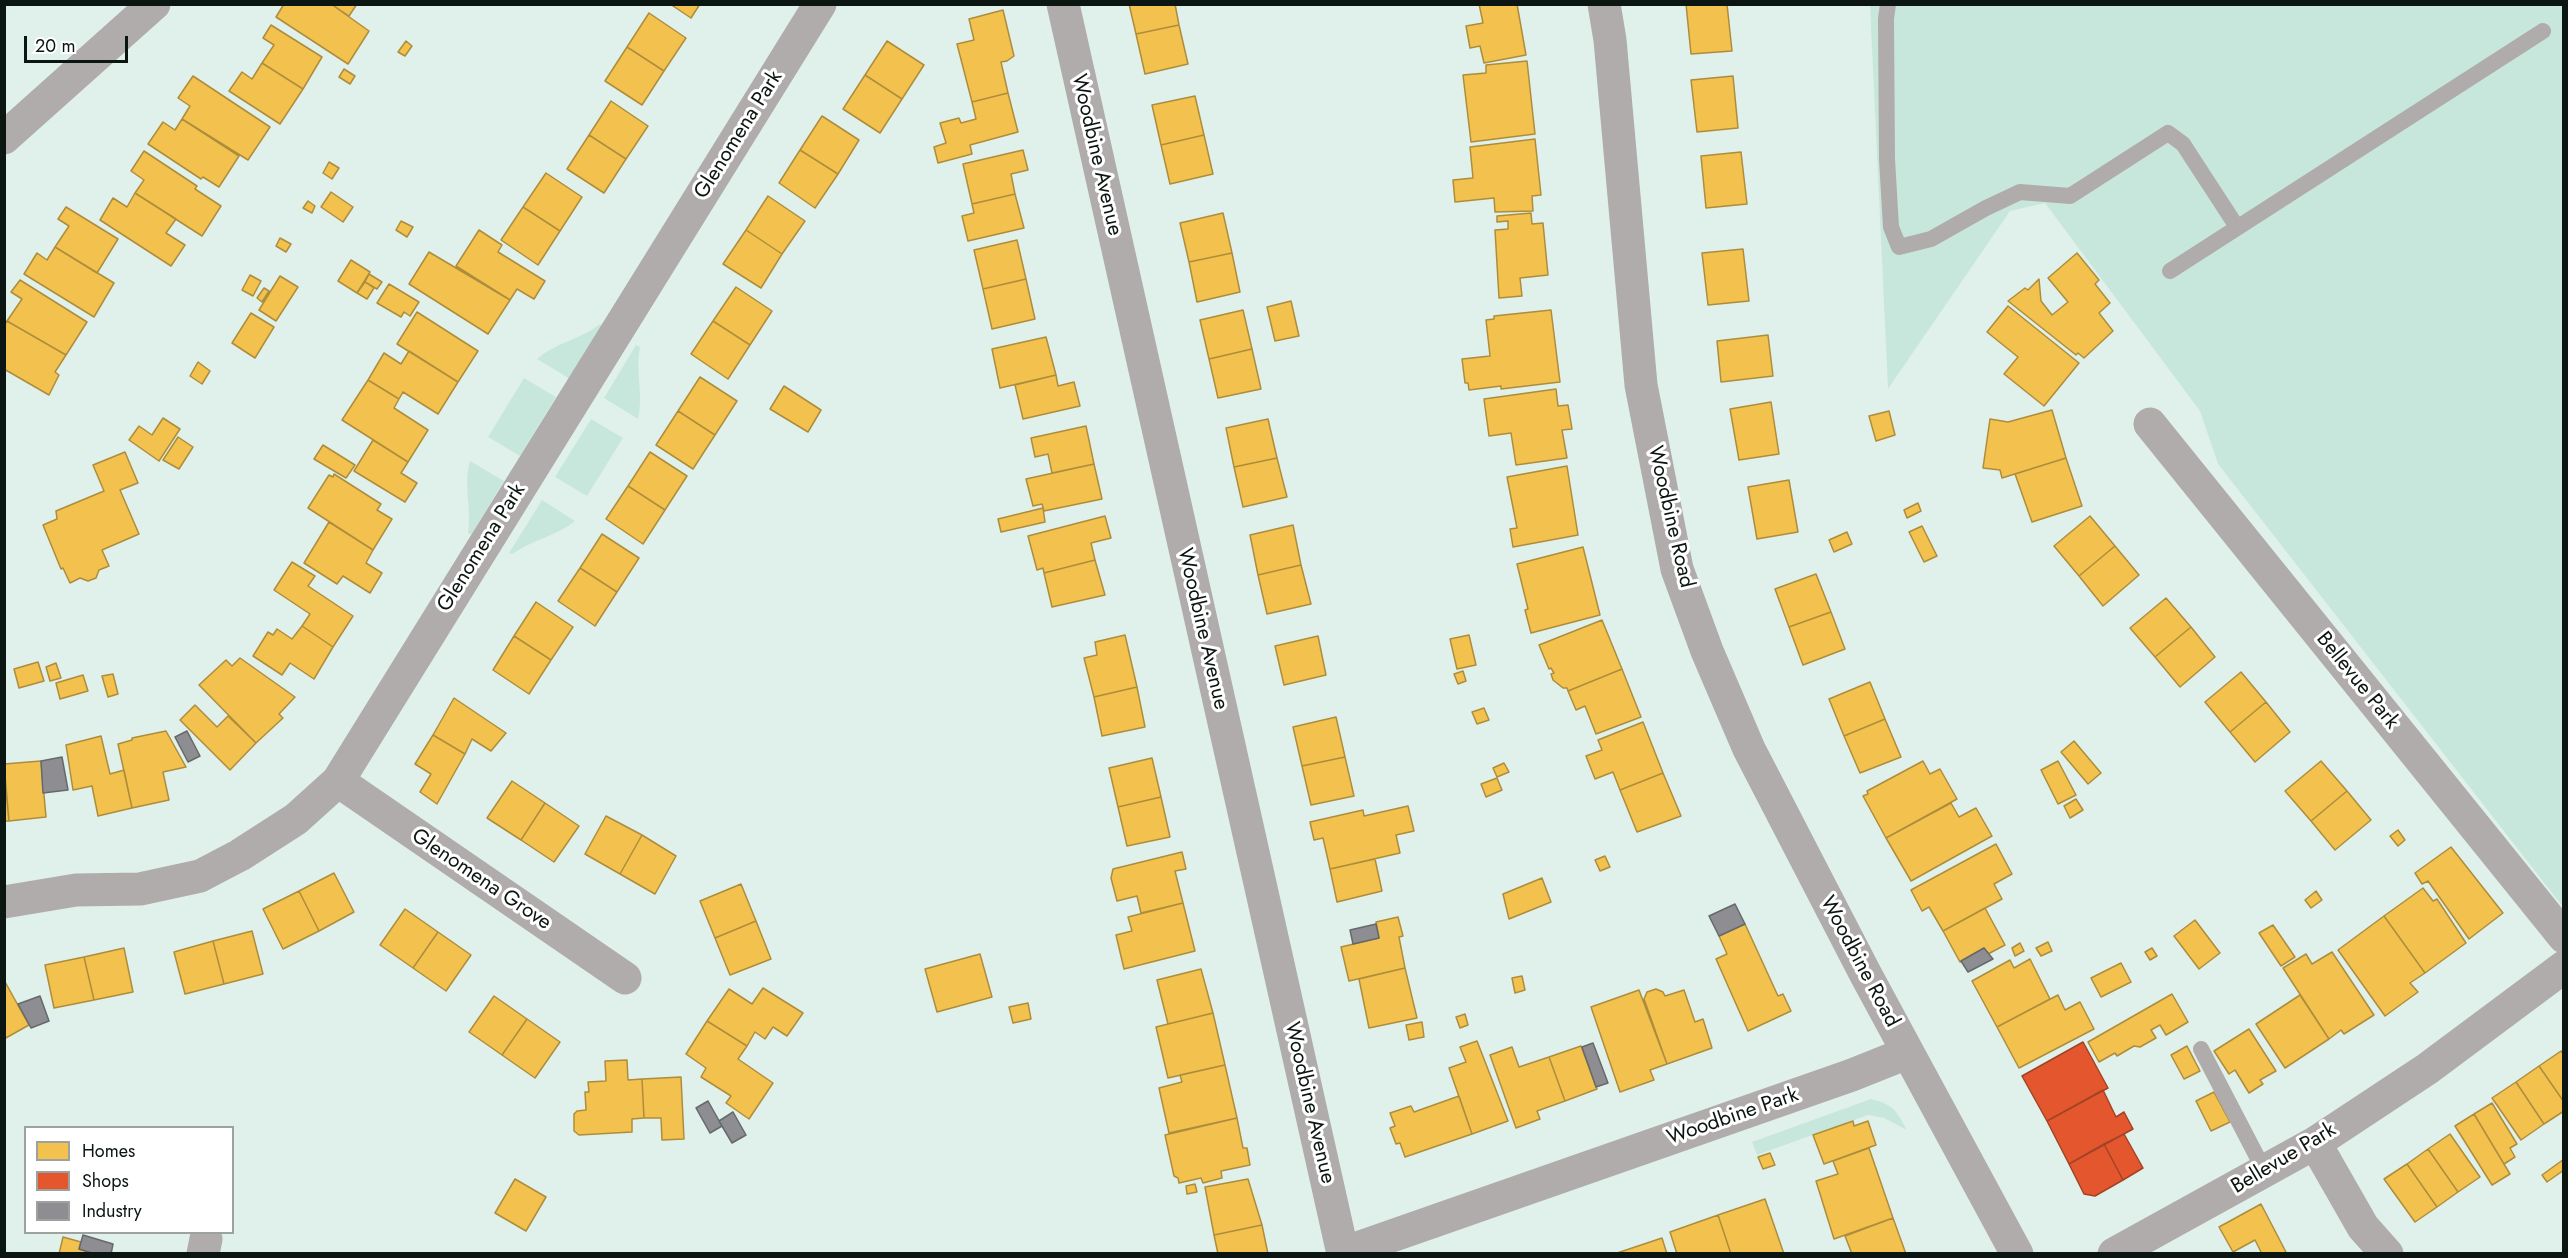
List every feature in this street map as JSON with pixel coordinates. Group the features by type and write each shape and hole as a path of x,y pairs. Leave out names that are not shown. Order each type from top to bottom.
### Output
{"street":[{"path":"4,138 154,4"},
{"name":"Glenomena Park","path":"4,902 76,890 140,889 200,876 240,855 296,819 338,781 820,4"},
{"name":"Woodbine Avenue","path":"1063,4 1343,1253"},
{"name":"Woodbine Road","path":"1604,4 1610,40 1641,385 1677,568 1707,651 1749,749 1907,1053"},
{"name":"Bellevue Park","path":"2151,424 2564,937"},
{"name":"Glenomena Grove","path":"338,781 625,978"},
{"name":"Bellevue Park","path":"2114,1254 2315,1143 2427,1069 2564,967"},
{"path":"1907,1053 2017,1254"},
{"name":"Woodbine Park","path":"1343,1253 1852,1075 1907,1053"},
{"path":"2315,1143 2363,1227 2387,1254"}],"lane":[{"path":"1888,4 1886,19 1887,159 1891,227 1899,247 1931,239 2020,192 2070,196 2168,133 2183,144 2236,227"},
{"path":"2170,271 2543,31"},
{"path":"2201,1049 2265,1172"}],"green space":[{"path":"1870,5 2563,5 2563,907 2218,464 2200,411 2045,203 2010,211 1888,389"},
{"path":"600,324 603,326 570,379 537,359 552,349 585,334"},
{"path":"636,345 640,347 638,419 604,398"},
{"path":"524,378 556,397 520,456 488,437"},
{"path":"591,419 623,438 587,496 555,477"},
{"path":"470,461 504,481 471,535 468,533 467,488"},
{"path":"542,500 575,521 560,531 512,554 509,553"},
{"path":"1871,1099 1893,1109 1907,1130 1884,1118 1868,1115 1757,1155 1752,1142"}],"building: Homes":[{"path":"284,4 331,4 369,31 348,64 276,17"},
{"path":"331,4 357,4 349,16"},
{"path":"670,4 700,4 691,18"},
{"path":"1129,4 1175,4 1179,25 1136,34"},
{"path":"1479,4 1517,4 1526,55 1484,63 1480,46 1470,48 1466,26 1483,23"},
{"path":"1686,4 1727,4 1732,51 1691,54"},
{"path":"1003,10 1014,56 1001,62 1008,93 972,102 957,44 974,40 969,19"},
{"path":"649,13 686,38 664,71 627,47"},
{"path":"271,25 322,57 303,89 262,63 274,45 263,38"},
{"path":"1179,25 1188,64 1145,74 1136,34"},
{"path":"406,41 412,46 405,56 398,52"},
{"path":"887,41 924,65 902,99 865,75"},
{"path":"627,47 664,71 642,105 605,81"},
{"path":"1527,61 1535,134 1471,142 1463,75 1486,73 1486,65"},
{"path":"262,63 303,89 280,124 229,91 242,72 252,79"},
{"path":"344,69 355,76 350,84 339,77"},
{"path":"865,75 902,99 880,133 843,109"},
{"path":"193,76 270,127 248,160 182,119 190,106 178,98"},
{"path":"1733,76 1738,128 1697,132 1691,80"},
{"path":"1008,93 1018,132 970,145 972,154 938,163 934,147 946,143 940,123 959,118 961,123 976,119 972,102"},
{"path":"1195,96 1204,135 1161,145 1152,105"},
{"path":"611,101 648,126 626,159 589,135"},
{"path":"822,116 859,140 838,174 800,150"},
{"path":"182,119 239,156 219,187 203,177 201,179 148,144 163,122 175,130"},
{"path":"589,135 626,159 604,193 567,169"},
{"path":"1204,135 1213,174 1170,184 1161,145"},
{"path":"1535,139 1541,195 1532,196 1533,211 1495,212 1494,198 1455,202 1453,180 1473,178 1470,147"},
{"path":"800,150 838,174 815,208 779,183"},
{"path":"1023,150 1028,170 1011,174 1015,194 972,204 963,164"},
{"path":"144,151 197,186 195,189 221,206 202,236 135,193 144,180 131,171"},
{"path":"1741,152 1747,204 1706,208 1701,156"},
{"path":"329,162 339,168 332,179 323,173"},
{"path":"546,173 582,197 560,231 523,207"},
{"path":"331,192 353,207 343,222 321,207"},
{"path":"135,193 176,219 166,233 185,245 171,266 100,220 113,198 127,207"},
{"path":"1015,194 1024,228 968,241 962,216 974,213 972,204"},
{"path":"768,196 805,221 782,254 746,230"},
{"path":"308,201 315,206 312,213 303,208"},
{"path":"66,207 118,239 97,273 55,247 69,226 58,219"},
{"path":"523,207 560,231 538,265 501,240"},
{"path":"1223,213 1232,253 1189,262 1180,223"},
{"path":"1531,213 1532,224 1543,223 1548,275 1520,278 1522,296 1499,298 1495,230 1508,229 1508,221 1497,222 1497,216"},
{"path":"401,221 413,227 407,237 396,230"},
{"path":"479,230 502,245 498,252 545,281 534,299 517,289 510,300 456,266"},
{"path":"746,230 782,254 761,288 723,264"},
{"path":"280,238 291,244 286,252 276,246"},
{"path":"1017,240 1026,279 983,289 974,250"},
{"path":"55,247 114,283 94,317 24,274 37,253 47,260"},
{"path":"1743,249 1749,301 1708,305 1702,253"},
{"path":"429,252 510,300 488,334 409,284"},
{"path":"1232,253 1240,292 1197,302 1189,262"},
{"path":"2077,253 2099,280 2095,284 2110,303 2099,313 2113,331 2084,358 2078,353 2076,355 2008,301 2025,288 2028,290 2039,279 2041,301 2052,315 2068,302 2048,278"},
{"path":"351,260 370,272 357,293 338,281"},
{"path":"369,274 382,282 377,289 365,282"},
{"path":"250,275 261,281 253,296 242,290"},
{"path":"280,276 298,287 276,321 259,310"},
{"path":"1026,279 1035,319 992,329 983,289"},
{"path":"20,280 87,322 66,355 7,321 22,299 11,292"},
{"path":"365,282 374,288 367,299 357,293"},
{"path":"389,284 419,302 410,316 404,312 401,317 377,303"},
{"path":"736,287 772,311 750,345 713,321"},
{"path":"264,288 269,291 262,302 257,298"},
{"path":"1291,301 1299,336 1275,341 1267,307"},
{"path":"2008,306 2079,363 2044,406 2004,374 2018,357 1987,332"},
{"path":"1243,310 1252,349 1209,359 1200,320"},
{"path":"1551,310 1560,382 1501,389 1501,386 1469,390 1468,383 1465,383 1462,359 1490,356 1486,320 1494,319 1494,316"},
{"path":"417,312 478,351 458,382 397,344"},
{"path":"251,313 274,327 255,358 232,343"},
{"path":"7,321 66,355 55,372 59,375 49,395 4,369 4,326"},
{"path":"713,321 750,345 728,379 691,354"},
{"path":"1768,335 1773,376 1721,382 1717,341"},
{"path":"1046,337 1056,375 1000,388 992,349"},
{"path":"1252,349 1261,389 1218,398 1209,359"},
{"path":"409,351 458,382 438,414 403,392 399,399 368,380 384,353 401,364"},
{"path":"198,362 210,371 202,384 190,376"},
{"path":"1056,375 1058,386 1074,382 1080,406 1023,419 1015,385"},
{"path":"700,377 737,401 715,435 678,411"},
{"path":"368,380 399,399 394,408 428,430 408,462 342,420"},
{"path":"784,386 821,410 808,432 770,409"},
{"path":"1556,389 1558,406 1568,405 1572,429 1562,430 1567,458 1516,465 1511,433 1489,436 1484,399"},
{"path":"1771,402 1779,454 1739,460 1730,409"},
{"path":"2052,410 2066,458 2002,478 2000,470 1983,468 1990,419 2008,422"},
{"path":"678,411 715,435 693,469 656,445"},
{"path":"1889,411 1895,435 1876,441 1869,416"},
{"path":"163,418 180,429 159,461 129,440 139,426 152,435"},
{"path":"1268,419 1277,458 1234,467 1226,428"},
{"path":"1086,426 1094,464 1052,473 1048,454 1035,457 1031,438"},
{"path":"178,437 193,447 179,469 163,460"},
{"path":"373,440 408,462 401,473 417,483 405,502 354,471"},
{"path":"323,445 355,465 346,478 314,459"},
{"path":"125,452 138,483 120,490 139,534 102,550 109,566 99,570 96,578 88,581 80,578 70,583 63,568 61,569 43,525 57,519 56,511 104,491 93,465"},
{"path":"650,452 687,476 665,510 628,486"},
{"path":"1277,458 1287,497 1243,507 1234,467"},
{"path":"2066,458 2082,506 2032,522 2015,474"},
{"path":"1094,464 1102,499 1044,511 1042,504 1033,506 1026,479"},
{"path":"1567,466 1578,535 1513,547 1510,529 1517,528 1507,477"},
{"path":"334,474 381,504 377,510 392,519 373,550 308,508 329,475 333,477"},
{"path":"1789,480 1798,532 1757,539 1748,487"},
{"path":"628,486 665,510 643,544 606,519"},
{"path":"1918,503 1921,511 1907,518 1904,510"},
{"path":"1043,508 1045,522 1001,532 998,519"},
{"path":"1105,516 1111,538 1091,543 1095,560 1044,573 1043,568 1037,570 1028,536"},
{"path":"2090,516 2115,546 2079,576 2054,546"},
{"path":"329,522 373,550 366,563 382,573 370,593 343,576 337,584 304,563"},
{"path":"1293,525 1301,565 1258,575 1250,535"},
{"path":"1922,526 1937,556 1924,562 1909,532"},
{"path":"1847,532 1852,544 1834,552 1829,540"},
{"path":"602,534 639,558 617,592 580,568"},
{"path":"2115,546 2139,575 2103,606 2079,576"},
{"path":"1583,547 1600,615 1531,633 1525,610 1528,609 1517,564"},
{"path":"1095,560 1105,595 1052,607 1044,573"},
{"path":"292,562 315,576 308,586 353,616 333,647 302,626 310,614 274,590"},
{"path":"1301,565 1311,604 1267,614 1258,575"},
{"path":"580,568 617,592 595,626 558,601"},
{"path":"1816,574 1831,612 1789,627 1775,589"},
{"path":"2166,598 2191,627 2155,657 2130,628"},
{"path":"536,602 573,627 551,660 514,636"},
{"path":"1831,612 1845,649 1803,665 1789,627"},
{"path":"1602,620 1622,669 1568,691 1567,688 1563,688 1553,680 1551,674 1554,673 1551,668 1549,669 1539,645"},
{"path":"302,626 333,647 314,679 290,663 282,675 253,656 268,632 273,635 277,629 292,639"},
{"path":"2191,627 2215,657 2180,687 2155,657"},
{"path":"1125,635 1137,687 1094,697 1084,658 1097,655 1095,642"},
{"path":"1469,635 1476,665 1457,669 1450,639"},
{"path":"514,636 551,660 529,694 493,670"},
{"path":"1318,636 1326,675 1284,685 1275,646"},
{"path":"240,658 295,697 279,714 283,718 256,743 199,685 226,660 232,666"},
{"path":"38,662 44,681 19,688 14,669"},
{"path":"56,663 61,678 50,681 46,667"},
{"path":"1622,669 1641,717 1596,734 1585,706 1576,710 1568,691"},
{"path":"1463,671 1466,681 1458,684 1454,674"},
{"path":"2241,672 2266,702 2230,732 2205,702"},
{"path":"113,674 118,694 108,697 102,676"},
{"path":"83,675 88,691 60,699 56,683"},
{"path":"1870,682 1885,719 1844,736 1829,699"},
{"path":"1137,687 1145,727 1102,736 1094,697"},
{"path":"454,698 506,733 491,751 472,739 465,754 433,735"},
{"path":"2266,702 2290,732 2255,762 2230,732"},
{"path":"195,705 217,727 228,716 256,743 230,770 180,720"},
{"path":"1484,708 1489,720 1477,724 1472,712"},
{"path":"1336,717 1345,757 1302,766 1293,727"},
{"path":"1885,719 1901,757 1860,773 1844,736"},
{"path":"1643,722 1663,773 1620,790 1613,772 1595,779 1586,756 1602,750 1598,740"},
{"path":"166,731 186,767 163,772 169,800 132,808 118,744 132,740 132,738"},
{"path":"433,735 465,754 437,804 420,792 431,774 415,764"},
{"path":"101,736 110,774 124,770 132,808 98,816 92,786 73,790 66,745"},
{"path":"2074,741 2101,773 2088,784 2061,752"},
{"path":"1345,757 1354,796 1311,805 1302,766"},
{"path":"1152,758 1161,797 1118,807 1109,768"},
{"path":"41,761 46,817 9,821 4,764"},
{"path":"1923,761 1930,774 1940,769 1957,799 1886,838 1863,796 1868,794 1867,791"},
{"path":"2058,761 2076,795 2058,804 2041,770"},
{"path":"2321,761 2347,791 2311,821 2285,791"},
{"path":"1504,763 1509,772 1497,777 1493,768"},
{"path":"4,771 9,821 4,821"},
{"path":"1663,773 1681,816 1637,832 1620,790"},
{"path":"1497,778 1502,790 1486,797 1481,784"},
{"path":"512,781 545,803 521,840 487,818"},
{"path":"2347,791 2371,820 2335,850 2311,821"},
{"path":"1161,797 1170,837 1127,846 1118,807"},
{"path":"2076,799 2083,810 2070,818 2064,806"},
{"path":"545,803 579,826 554,862 521,840"},
{"path":"1951,803 1959,817 1976,808 1992,836 1911,881 1886,838"},
{"path":"1408,806 1414,831 1396,835 1400,853 1330,869 1323,838 1314,840 1310,822 1363,810 1364,816"},
{"path":"606,816 642,835 620,874 585,854"},
{"path":"2398,830 2405,840 2398,846 2390,836"},
{"path":"642,835 676,856 655,894 620,874"},
{"path":"1996,844 2012,874 1994,884 2002,899 1943,931 1929,907 1922,911 1911,890"},
{"path":"2451,847 2503,913 2469,939 2428,881 2422,884 2415,873"},
{"path":"1182,852 1186,869 1175,871 1183,903 1141,913 1137,896 1117,901 1111,878 1113,869"},
{"path":"1605,856 1610,867 1600,871 1595,860"},
{"path":"1375,859 1382,891 1337,902 1330,869"},
{"path":"334,873 354,912 319,931 299,891"},
{"path":"1542,878 1551,902 1509,919 1503,894"},
{"path":"741,884 756,921 715,938 700,901"},
{"path":"2423,888 2433,901 2437,899 2466,943 2425,973 2384,916"},
{"path":"299,891 319,931 283,949 263,909"},
{"path":"2316,891 2322,900 2311,908 2305,900"},
{"path":"1183,903 1195,951 1124,969 1116,935 1132,931 1128,917"},
{"path":"1985,908 2005,945 1988,954 1984,948 1960,962 1943,931"},
{"path":"405,909 438,932 413,968 380,945"},
{"path":"2384,916 2425,973 2410,983 2418,992 2385,1016 2338,950"},
{"path":"1398,917 1403,936 1399,937 1405,968 1349,981 1341,947 1379,938 1376,922"},
{"path":"2195,920 2220,953 2199,969 2174,936"},
{"path":"756,921 771,959 730,975 715,938"},
{"path":"1745,924 1778,996 1783,994 1791,1011 1748,1031 1716,959 1727,954 1719,936"},
{"path":"2273,925 2295,957 2281,966 2259,933"},
{"path":"252,931 263,974 224,984 213,941"},
{"path":"438,932 471,955 446,991 413,968"},
{"path":"213,941 224,984 185,994 174,952"},
{"path":"2048,942 2052,951 2041,956 2036,948"},
{"path":"2020,943 2024,951 2015,956 2012,948"},
{"path":"124,948 133,992 94,1000 84,957"},
{"path":"2152,948 2157,956 2150,960 2145,952"},
{"path":"2332,952 2374,1015 2344,1034 2341,1030 2329,1039 2283,968 2306,954 2312,964"},
{"path":"980,954 992,997 937,1012 925,969"},
{"path":"84,957 94,1000 54,1008 45,965"},
{"path":"2030,959 2050,999 1997,1027 1972,981 2010,960 2014,968"},
{"path":"2121,963 2131,982 2101,997 2091,978"},
{"path":"1405,968 1417,1018 1369,1028 1359,979"},
{"path":"1201,969 1213,1013 1168,1024 1157,980"},
{"path":"1522,976 1525,990 1515,993 1512,978"},
{"path":"4,980 29,1025 4,1039"},
{"path":"763,988 803,1013 787,1036 773,1027 765,1039 755,1032 747,1046 707,1021 729,989 752,1004"},
{"path":"1656,989 1663,992 1665,996 1684,990 1695,1022 1703,1019 1712,1048 1667,1064 1644,999 1647,992"},
{"path":"1639,990 1667,1064 1650,1070 1654,1080 1620,1092 1591,1007"},
{"path":"2172,994 2188,1022 2166,1035 2160,1025 2151,1030 2156,1038 2140,1047 2134,1046 2117,1056 2115,1053 2099,1062 2088,1042"},
{"path":"2058,995 2065,1010 2080,1002 2094,1029 2019,1068 1997,1027"},
{"path":"2300,995 2329,1039 2285,1068 2256,1024"},
{"path":"494,996 527,1019 502,1055 469,1032"},
{"path":"1028,1003 1031,1019 1013,1023 1009,1007"},
{"path":"1213,1013 1225,1065 1168,1078 1156,1027"},
{"path":"1465,1014 1468,1025 1460,1028 1456,1017"},
{"path":"527,1019 560,1042 535,1078 502,1055"},
{"path":"707,1021 747,1046 738,1059 773,1083 749,1119 726,1103 731,1096 701,1077 706,1068 686,1054"},
{"path":"1422,1022 1424,1037 1409,1040 1406,1025"},
{"path":"2249,1029 2276,1071 2260,1080 2263,1084 2249,1093 2235,1070 2229,1074 2214,1051"},
{"path":"1477,1041 1508,1121 1472,1134 1449,1068 1466,1062 1460,1047"},
{"path":"1581,1046 1597,1089 1565,1101 1549,1057"},
{"path":"2187,1046 2200,1071 2184,1079 2171,1055"},
{"path":"1512,1047 1519,1067 1549,1057 1565,1101 1537,1111 1540,1119 1516,1128 1490,1055"},
{"path":"2561,1051 2564,1055 2564,1102 2539,1066"},
{"path":"627,1060 628,1080 642,1079 644,1118 632,1119 632,1132 579,1135 574,1131 574,1114 577,1111 586,1110 585,1092 589,1092 588,1082 606,1081 605,1061"},
{"path":"1225,1065 1237,1118 1169,1133 1159,1088 1182,1082 1180,1075"},
{"path":"2539,1066 2564,1102 2564,1111 2544,1124 2516,1082"},
{"path":"681,1077 684,1139 662,1140 661,1118 644,1118 642,1079"},
{"path":"2516,1082 2544,1124 2521,1140 2492,1098"},
{"path":"2214,1092 2230,1122 2211,1131 2196,1101"},
{"path":"1459,1096 1472,1134 1405,1157 1400,1143 1396,1144 1390,1128 1395,1126 1390,1113 1411,1106 1414,1112"},
{"path":"2492,1103 2517,1144 2510,1148 2515,1157 2504,1164 2474,1114"},
{"path":"2474,1114 2510,1174 2492,1185 2455,1126"},
{"path":"1237,1118 1243,1148 1247,1148 1250,1165 1221,1171 1222,1178 1203,1183 1201,1178 1179,1183 1178,1178 1174,1176 1165,1135"},
{"path":"1853,1121 1854,1126 1868,1121 1876,1145 1824,1164 1813,1135"},
{"path":"2450,1134 2480,1177 2458,1192 2428,1149"},
{"path":"1869,1148 1893,1218 1834,1239 1816,1181 1838,1174 1833,1161"},
{"path":"2428,1149 2458,1192 2437,1207 2407,1164"},
{"path":"1770,1153 1775,1165 1763,1169 1758,1157"},
{"path":"2564,1159 2564,1170 2547,1182 2542,1175"},
{"path":"2407,1164 2437,1207 2415,1222 2384,1179"},
{"path":"515,1179 546,1197 526,1231 495,1213"},
{"path":"1248,1179 1262,1225 1214,1235 1205,1187"},
{"path":"1195,1184 1197,1192 1187,1194 1186,1186"},
{"path":"1765,1199 1784,1254 1731,1254 1718,1215"},
{"path":"2261,1204 2287,1254 2262,1254 2255,1240 2233,1252 2219,1227"},
{"path":"1718,1215 1731,1254 1677,1254 1670,1232"},
{"path":"1893,1218 1906,1254 1852,1254 1845,1236"},
{"path":"1262,1225 1268,1254 1218,1254 1214,1235"},
{"path":"63,1237 81,1242 79,1249 95,1254 59,1254"},
{"path":"1662,1238 1667,1254 1617,1254 1617,1253"}],"building: Shops":[{"path":"2083,1042 2108,1088 2047,1121 2022,1076"},
{"path":"2103,1090 2116,1117 2124,1112 2133,1129 2069,1164 2047,1121"},
{"path":"2124,1134 2143,1168 2123,1180 2104,1144"},
{"path":"2104,1144 2123,1180 2095,1196 2084,1194 2069,1164"}],"building: Industry":[{"path":"187,731 200,756 188,762 175,737"},
{"path":"62,757 68,790 43,793 41,761"},
{"path":"1735,904 1745,924 1719,936 1709,916"},
{"path":"1376,924 1379,938 1353,944 1350,930"},
{"path":"1984,948 1993,959 1968,972 1961,961"},
{"path":"40,996 49,1021 31,1028 18,1004"},
{"path":"1593,1043 1608,1083 1596,1087 1582,1047"},
{"path":"708,1101 722,1126 710,1133 696,1108"},
{"path":"733,1112 746,1135 732,1143 719,1121"},
{"path":"83,1235 113,1244 111,1254 95,1254 79,1249"}]}
